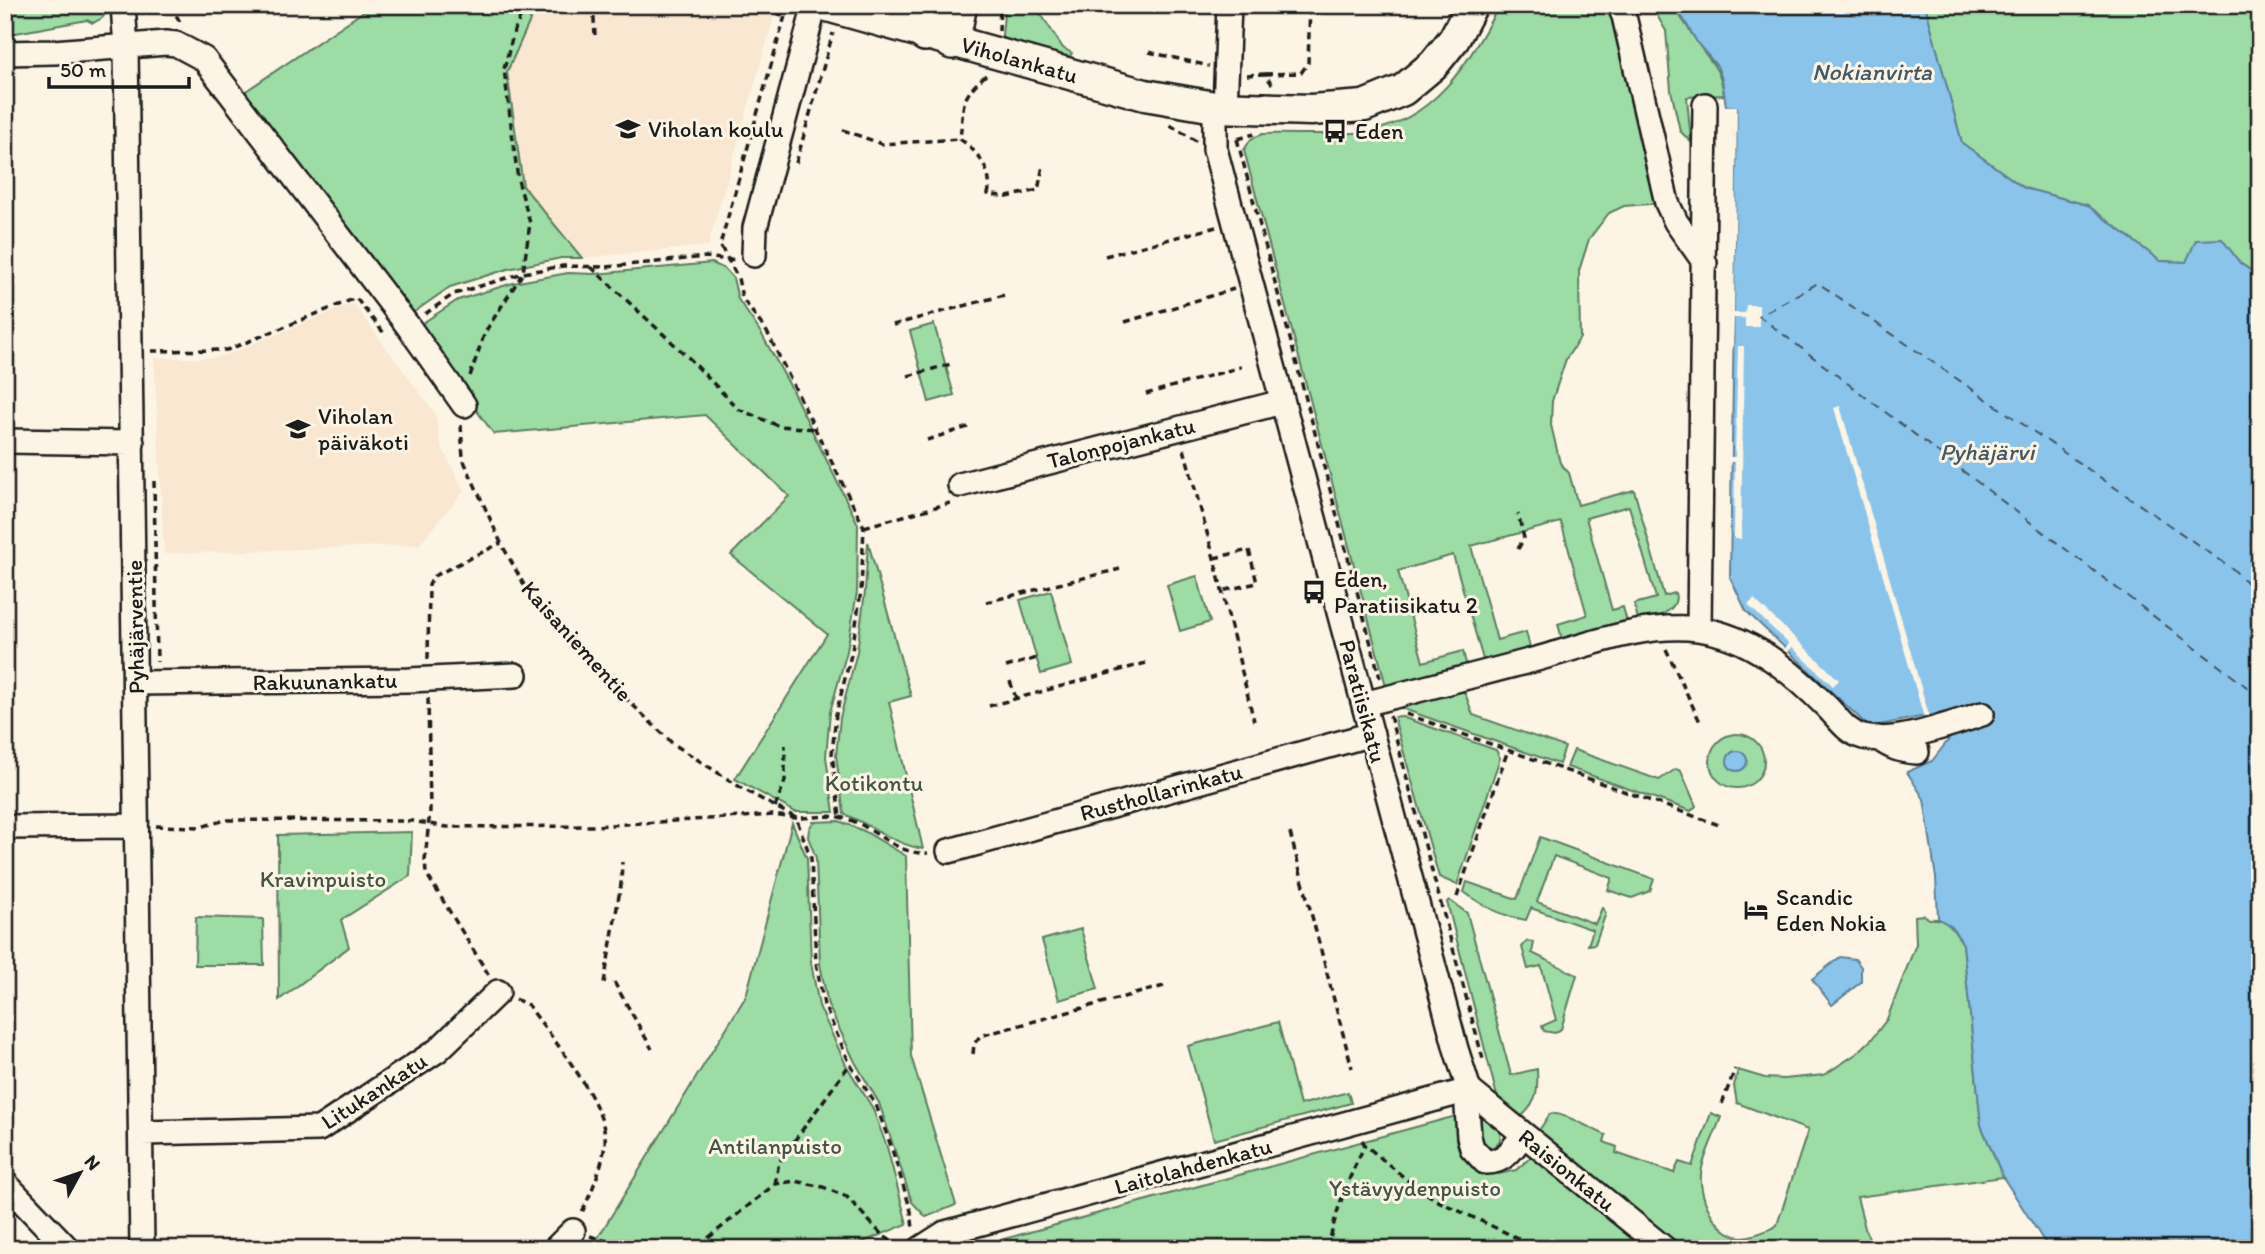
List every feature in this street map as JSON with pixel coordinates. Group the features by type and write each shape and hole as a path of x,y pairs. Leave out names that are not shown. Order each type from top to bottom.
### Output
{"highway":[{"path":"937,27 960,5"}],"main road":[{"name":"Viholankatu","path":"824,5 937,27 1144,94 1220,108 1332,110 1378,102 1403,90 1434,64 1454,39 1472,5"}],"street":[{"name":"Pyhäjärventie","path":"123,5 126,48 136,683 142,1249"},
{"path":"754,255 755,228 814,5"},
{"name":"Paratiisikatu","path":"1229,5 1215,149 1282,402 1379,703 1372,734 1452,1036 1469,1090"},
{"path":"1619,5 1624,16 1667,203 1676,222 1705,263"},
{"path":"5,53 176,44 204,60 408,326 464,405"},
{"path":"1699,629 1705,105"},
{"name":"Talonpojankatu","path":"958,493 1178,429 1282,402"},
{"path":"5,441 132,443"},
{"path":"1379,703 1636,631 1657,628 1699,629 1717,633 1756,649 1788,672 1828,708 1847,730 1863,737 1878,738 1930,731 1982,714"},
{"name":"Rakuunankatu","path":"136,683 515,675"},
{"name":"Rusthollarinkatu","path":"949,850 1372,734"},
{"path":"1878,738 1889,747 1917,752"},
{"path":"5,827 136,826"},
{"name":"Litukankatu","path":"142,1133 319,1129 439,1050 498,992"},
{"path":"1469,1090 1467,1125 1472,1148 1485,1162 1494,1162 1513,1149 1523,1135"},
{"name":"Raisionkatu","path":"1469,1090 1665,1249"},
{"name":"Laitolahdenkatu","path":"910,1246 945,1233 1469,1090"},
{"path":"5,1183 68,1249"},
{"path":"555,1249 573,1231"}],"path":[{"path":"523,273 530,223 518,180 504,69 514,31 526,5"},
{"path":"593,5 595,35"},
{"path":"1265,74 1301,73 1305,69 1308,63 1310,5"},
{"path":"785,16 720,245 738,278 742,298 767,332 864,527 861,591 856,627 836,714 832,754 840,817"},
{"path":"960,139 964,104 969,90 988,74"},
{"path":"843,130 882,144 960,139 969,145 984,163 991,183 988,194 1007,197 1038,190 1043,166"},
{"path":"1237,139 1379,703 1485,1066"},
{"path":"1105,256 1221,226"},
{"path":"408,326 454,294 523,273 563,266 706,257 728,260"},
{"path":"590,266 690,359 737,410 779,426 815,429"},
{"name":"Kaisaniementie","path":"523,273 485,332 468,381 460,431 463,459 501,543 529,594 608,681 672,743 743,789 796,818"},
{"path":"1125,322 1237,288"},
{"path":"893,325 1008,294"},
{"path":"142,351 227,350 356,298 382,331"},
{"path":"908,376 951,364"},
{"path":"1146,394 1241,367"},
{"path":"927,440 968,427"},
{"path":"1178,429 1214,558 1254,721"},
{"path":"864,527 958,493"},
{"path":"1517,549 1524,538 1518,514"},
{"path":"501,543 434,576 429,585 430,810 426,873 498,992 528,1005 590,1094 604,1122 605,1143 595,1185 573,1231 631,1249"},
{"path":"1214,558 1249,550 1257,583 1222,591"},
{"path":"986,602 1120,569"},
{"path":"1657,628 1701,724"},
{"path":"1006,667 1040,657"},
{"path":"989,706 1146,663"},
{"path":"1010,681 1016,698"},
{"path":"1379,703 1722,827"},
{"path":"775,807 785,781 785,745"},
{"path":"1457,897 1508,750"},
{"path":"136,826 200,827 226,820 412,821 447,827 594,825 773,815 796,818 840,817 866,828 906,851 916,854 949,850"},
{"path":"796,818 811,858 816,964 824,1005 850,1064 876,1105 891,1146 911,1211 913,1231 910,1246"},
{"path":"1290,833 1352,1068"},
{"path":"604,983 621,884 622,862"},
{"path":"614,982 652,1049"},
{"path":"973,1054 974,1044 980,1036 1164,986"},
{"path":"775,1184 779,1162 850,1064"},
{"path":"1722,1104 1735,1069"},
{"path":"1359,1136 1364,1146 1412,1184 1438,1200 1541,1249"},
{"path":"1328,1249 1333,1224 1348,1180 1364,1146"},
{"path":"687,1249 707,1240 775,1184 795,1181 823,1187 847,1198 884,1237 910,1246"},
{"path":"901,1249 910,1246"}],"shaded area":[{"name":"Viholan koulu","path":"537,5 746,5 775,13 708,246 582,258 523,186 507,72"},
{"name":"Viholan päiväkoti","path":"353,303 435,413 441,445 464,491 419,545 164,554 154,358 211,358 226,355"}],"green space":[{"path":"5,5 112,6 102,18 93,23 87,20 5,35"},
{"path":"373,5 537,5 507,72 523,186 582,258 561,258 508,269 450,287 407,317 240,95"},
{"path":"1005,5 1035,5 1063,48 1072,53 1068,59 1001,45"},
{"path":"1499,5 1610,5 1661,203 1624,206 1609,213 1589,239 1579,271 1580,338 1566,359 1552,401 1551,425 1560,463 1569,473 1578,505 1634,490 1664,596 1675,593 1676,599 1674,605 1665,613 1639,623 1634,604 1656,598 1629,506 1586,518 1612,610 1623,607 1628,626 1563,643 1558,624 1587,615 1561,522 1471,546 1497,640 1526,632 1531,651 1484,663 1453,555 1398,571 1423,662 1463,651 1467,668 1415,682 1386,686 1244,150 1251,139 1262,134 1364,132 1389,126 1411,116 1447,86 1462,68"},
{"path":"1651,5 1671,5 1715,66 1720,78 1724,95 1687,97 1691,142 1680,131 1671,90 1666,31"},
{"path":"1925,5 2260,5 2260,277 2240,263 2222,239 2187,262 2160,261 2087,205 2024,188 1962,143"},
{"path":"712,263 725,269 733,278 738,299 761,333 788,382 858,524 857,592 847,651 830,712 826,757 834,812 795,812 735,779 827,634 731,555 789,496 705,415 494,434 415,328 458,300 513,283 568,273 595,274"},
{"path":"934,324 954,395 929,402 910,331"},
{"name":"Kotikontu","path":"868,542 911,696 889,702 923,849 892,839 844,814 836,756 840,718 857,652"},
{"path":"1197,576 1210,622 1180,631 1167,585"},
{"path":"1051,591 1072,665 1041,674 1020,600"},
{"path":"1457,689 1465,693 1473,715 1565,747 1559,764 1392,705"},
{"path":"1399,716 1496,750 1500,758 1457,885 1439,877 1395,721 1395,717"},
{"path":"1737,734 1756,742 1764,761 1756,780 1737,788 1718,780 1710,761 1718,742"},
{"path":"1574,750 1659,780 1676,769 1681,771 1696,806 1691,811 1567,767"},
{"path":"839,821 864,831 906,856 911,1056 956,1205 926,1217 912,1202 879,1103 855,1062 828,1005 820,964 816,858 808,837 813,822"},
{"name":"Antilanpuisto","path":"792,823 807,858 811,963 819,1006 846,1065 872,1107 887,1147 907,1224 846,1249 600,1249 594,1244 746,996"},
{"name":"Kravinpuisto","path":"412,832 410,876 341,920 349,947 279,1000 278,835"},
{"path":"1540,837 1654,879 1650,891 1632,898 1608,890 1612,878 1554,856 1537,902 1595,924 1602,908 1606,913 1595,944 1588,945 1593,930 1531,908 1526,920 1509,916 1464,892 1467,882 1517,899"},
{"path":"1449,900 1467,913 1511,1075 1537,1069 1536,1094 1532,1105 1523,1115 1515,1116 1499,1104 1447,902"},
{"path":"1924,915 1929,919 1941,920 1963,944 1981,1125 2003,1177 1857,1197 1866,1232 1875,1249 1676,1249 1538,1132 1550,1114 1562,1115 1606,1135 1604,1142 1617,1147 1616,1153 1674,1173 1679,1162 1692,1166 1711,1113 1721,1117 1702,1168 1702,1189 1709,1211 1723,1229 1742,1237 1773,1228 1777,1225 1808,1130 1737,1103 1734,1086 1738,1070 1765,1078 1824,1075 1856,1054 1887,1019 1916,944 1915,916"},
{"path":"196,917 263,919 264,965 195,965"},
{"path":"1081,929 1098,989 1059,1000 1042,940"},
{"path":"1527,941 1534,942 1532,953 1577,975 1561,1029 1555,1033 1544,1031 1542,1026 1556,1020 1541,966 1528,969 1522,947"},
{"path":"1278,1022 1300,1105 1348,1092 1351,1103 1214,1140 1188,1046"},
{"path":"1480,1111 1500,1134 1497,1144 1491,1148 1478,1141 1475,1112"},
{"name":"Ystävyydenpuisto","path":"1456,1116 1462,1151 1486,1173 1499,1174 1516,1170 1531,1157 1542,1156 1656,1249 967,1249"}],"water":[{"name":"Pyhäjärvi","path":"1671,5 1925,5 1962,143 2024,188 2087,205 2160,261 2186,262 2196,240 2222,239 2240,263 2260,277 2260,1249 2049,1249 2003,1177 1981,1125 1963,944 1952,927 1938,918 1936,878 1924,799 1907,772 1932,761 1954,733 1984,726 1995,717 1977,706 1869,727 1746,611 1730,577 1737,107 1726,106 1717,66"},
{"path":"1737,751 1744,754 1747,761 1744,768 1737,771 1730,768 1727,761 1730,754"},
{"path":"1840,957 1855,959 1861,967 1861,982 1832,1005 1812,979"}],"pier":[{"path":"1722,106 1737,106 1734,313 1745,313 1746,305 1759,305 1759,327 1745,327 1745,318 1734,318 1733,346 1729,346 1733,109 1725,109"},
{"path":"1738,346 1744,346 1741,539 1734,539 1735,462 1727,462 1727,457 1735,457"},
{"path":"1840,406 1930,719 1926,720 1923,714 1834,408"},
{"path":"1754,599 1839,680 1833,686 1792,647 1786,653 1783,650 1789,644 1748,605"}],"ferry route":[{"path":"2260,596 2233,569 1818,283 1759,316 2260,697"}],"place":[{"name":"Viholan koulu","path":"628,129"},
{"name":"Eden","path":"1335,131"},
{"name":"Viholan päiväkoti","path":"298,429"},
{"name":"Eden, Paratiisikatu 2","path":"1314,592"},
{"name":"Scandic Eden Nokia","path":"1756,910"}],"water label":[{"name":"Nokianvirta","path":"1872,71"}]}
